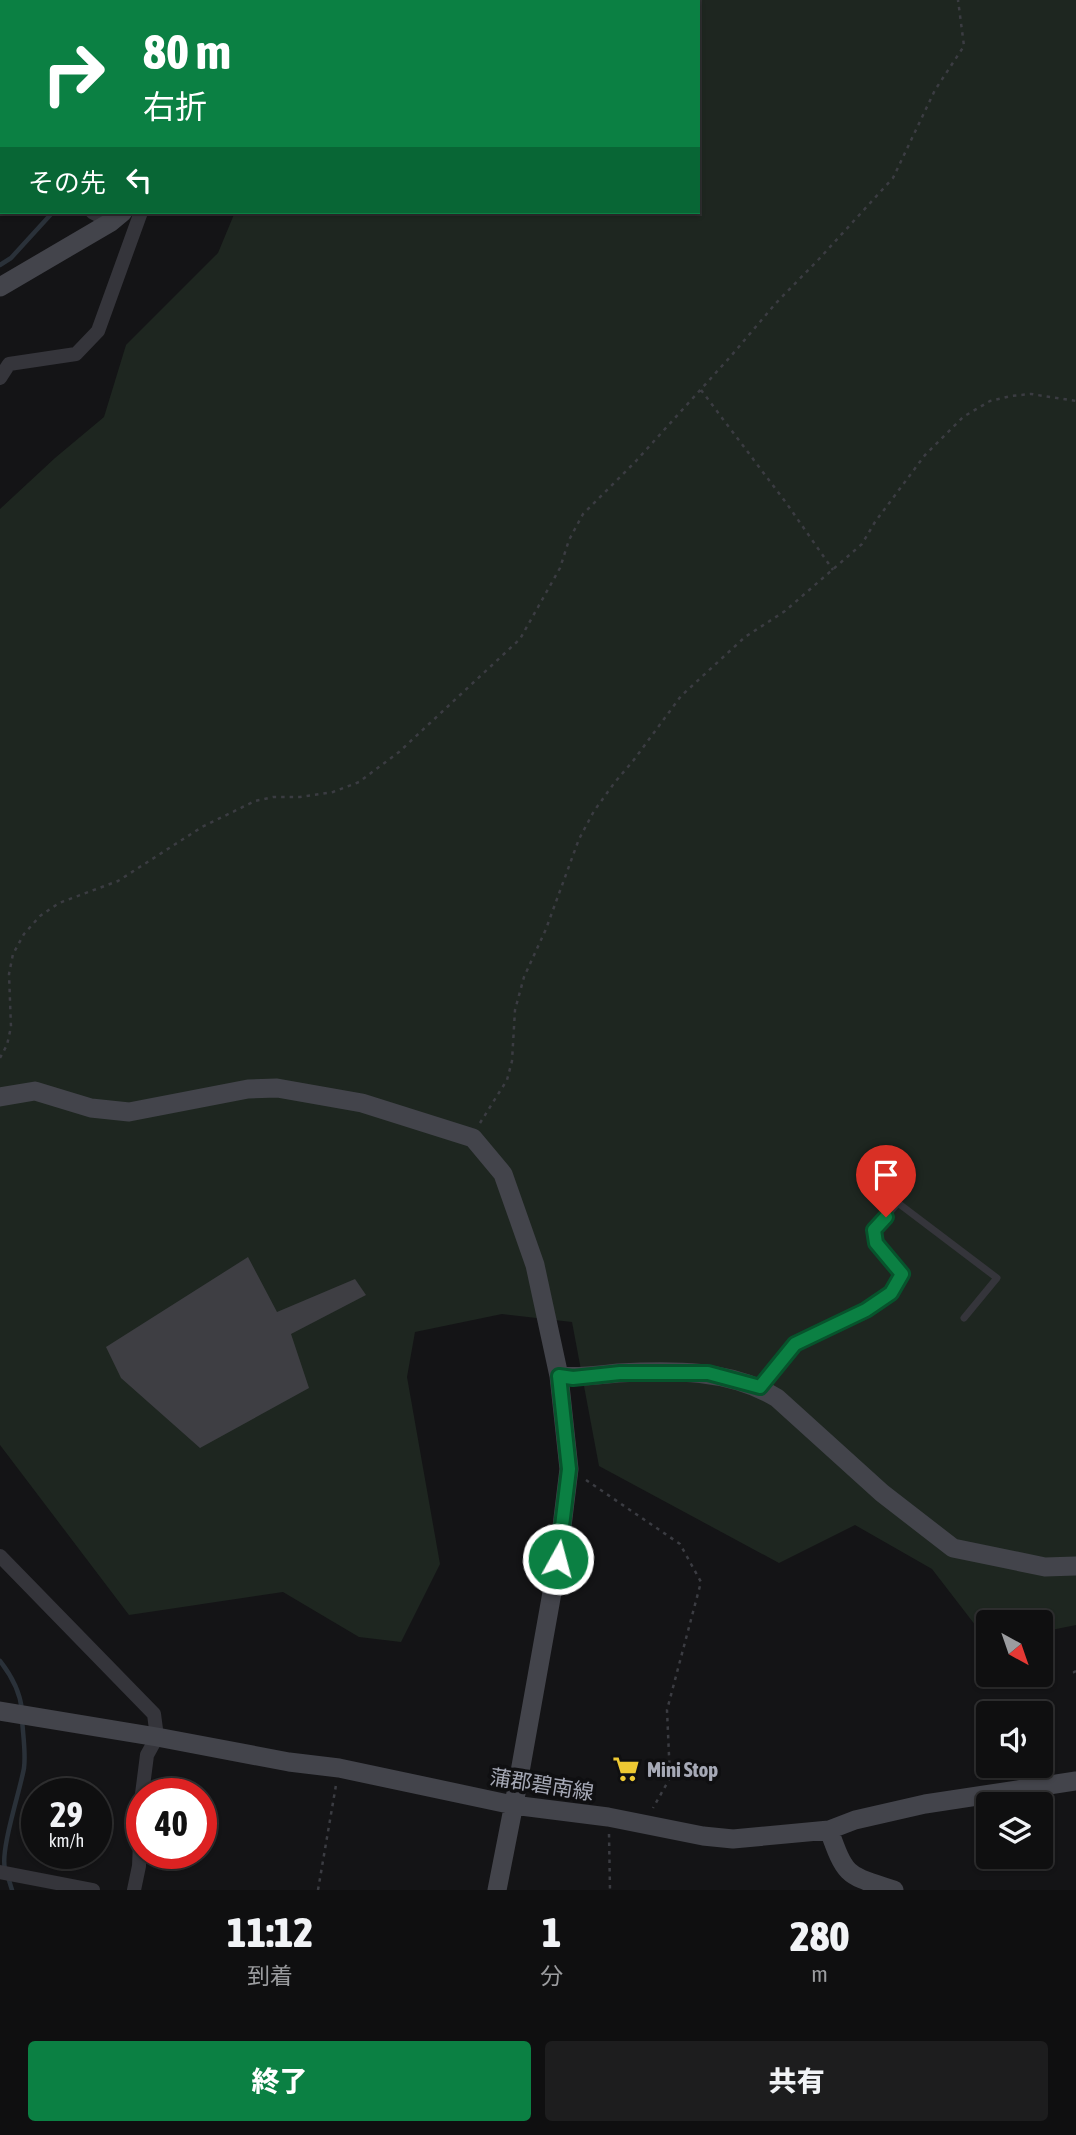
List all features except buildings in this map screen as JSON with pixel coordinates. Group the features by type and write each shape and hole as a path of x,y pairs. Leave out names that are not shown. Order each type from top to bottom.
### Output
{"street":[{"path":"0,378 9,364 76,354 98,331 140,214"},
{"path":"0,287 117,217"},
{"path":"0,1097 35,1091 91,1108 129,1112 248,1089 276,1088 362,1103 473,1138 503,1174 535,1265 559,1376 569,1469 558,1559 496,1890"},
{"path":"559,1376 573,1378 620,1373 708,1373 760,1387 778,1398 882,1493 953,1548 1045,1567 1076,1566"},
{"path":"0,1556 154,1714 157,1737 147,1755 144,1778"},
{"name":"蒲郡碧南線","path":"5,1712 289,1762 339,1768 513,1805 608,1817 703,1836 733,1839 829,1830 855,1820 925,1804 1076,1781"},
{"path":"829,1830 839,1859 849,1874 894,1890"},
{"path":"134,1890 138,1869"},
{"path":"7,1873 93,1890"}],"lane":[{"path":"760,1387 795,1344 866,1310 891,1293 902,1274 876,1243 874,1230 898,1203 997,1278 964,1318"}],"path":[{"path":"0,1058 7,1045 11,1027 9,974 13,954 24,934 40,916 59,903 118,881 202,827 237,808 273,797 300,797 333,792 359,782 399,752 520,639 560,568 569,540 583,514 636,461 776,303 893,178 935,90 964,46 958,0"},
{"path":"701,390 787,503 833,570"},
{"path":"473,1138 507,1080 512,1061 515,1010 524,977 546,929 579,839 594,811 686,690 745,637 785,611 862,544 875,522 925,455 963,417 990,401 1011,396 1031,394 1076,401"},
{"path":"569,1469 680,1544 701,1582 667,1710 670,1778 645,1824"},
{"path":"1076,1671 1076,1676"},
{"path":"318,1890 339,1768"},
{"path":"608,1817 610,1890"}],"shaded area":[{"path":"700,0 1076,0 1076,1625 1054,1629 1054,1610 976,1610 976,1626 932,1569 855,1525 779,1563 599,1466 572,1322 502,1314 415,1332 407,1377 440,1564 401,1642 359,1637 283,1592 129,1615 0,1445 0,509 104,417 126,345 218,253 234,214 700,214"}],"waterway":[{"path":"0,265 11,258 51,214"},
{"path":"0,1661 14,1684 22,1710"},
{"path":"5,1869 5,1848 24,1768 22,1719"},
{"path":"8,1877 12,1890"}],"place":[{"name":"Mini Stop","path":"626,1769"}],"route":[{"path":"558,1559 569,1469 559,1376 573,1378 620,1373 708,1373 760,1387 795,1344 866,1310 891,1293 902,1274 876,1243 874,1230 886,1217"}]}
